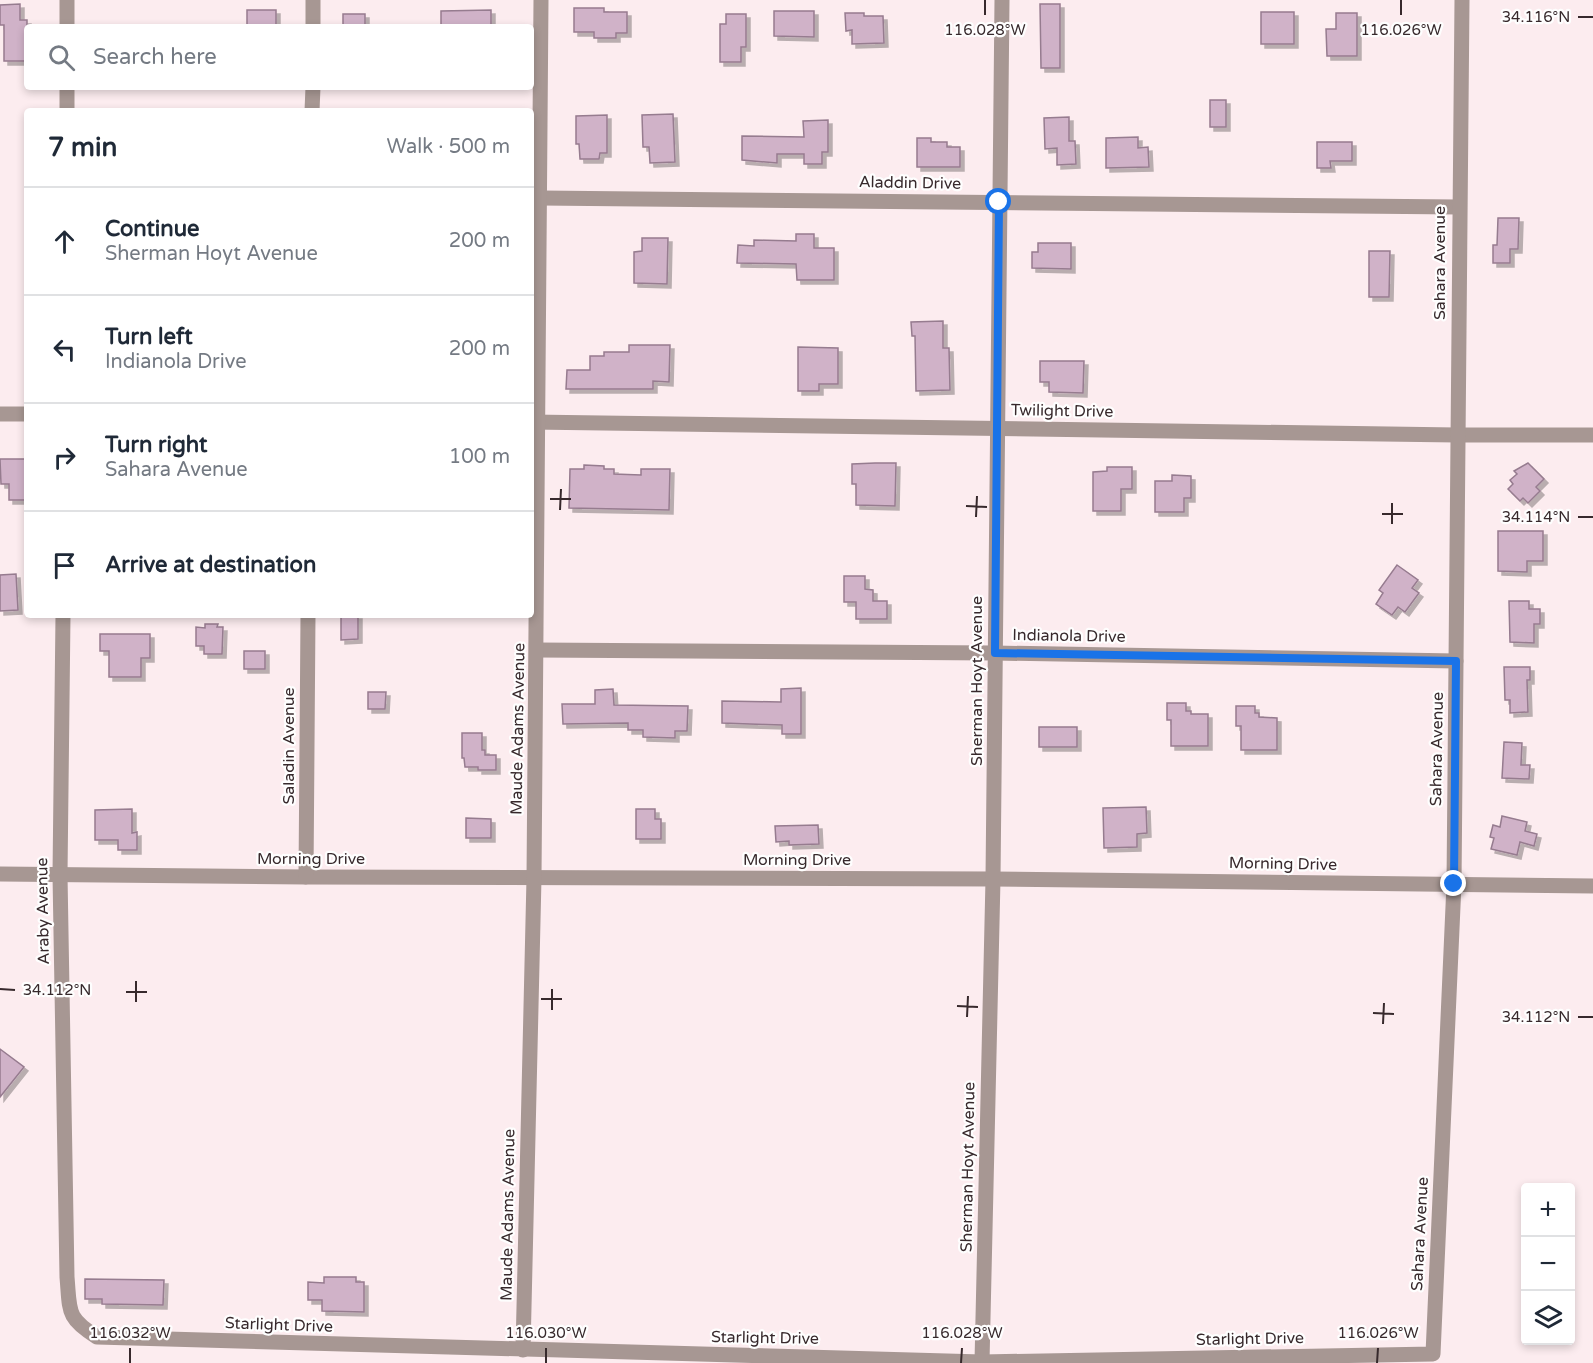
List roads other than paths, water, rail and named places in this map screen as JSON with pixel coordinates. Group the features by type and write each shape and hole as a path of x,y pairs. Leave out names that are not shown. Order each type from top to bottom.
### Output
{"street":[{"path":"67,0 67,24"},
{"path":"313,0 313,24"},
{"name":"Maude Adams Avenue","path":"523,1350 534,878 537,650 535,422 540,198 541,0"},
{"name":"Sherman Hoyt Avenue","path":"982,1362 993,879 1002,0"},
{"name":"Sahara Avenue","path":"1432,1354 1454,884 1462,0"},
{"path":"67,90 67,108"},
{"path":"312,108 313,90"},
{"name":"Aladdin Drive","path":"540,198 1459,207"},
{"path":"0,414 24,414"},
{"name":"Twilight Drive","path":"535,422 1593,435"},
{"name":"Araby Avenue","path":"63,618 60,874 68,1277 70,1313 78,1326 97,1337"},
{"name":"Saladin Avenue","path":"306,877 308,618"},
{"name":"Indianola Drive","path":"537,650 995,653 1456,661"},
{"name":"Morning Drive","path":"0,874 993,879 1593,886"},
{"name":"Starlight Drive","path":"97,1337 982,1362 1432,1354"}]}
